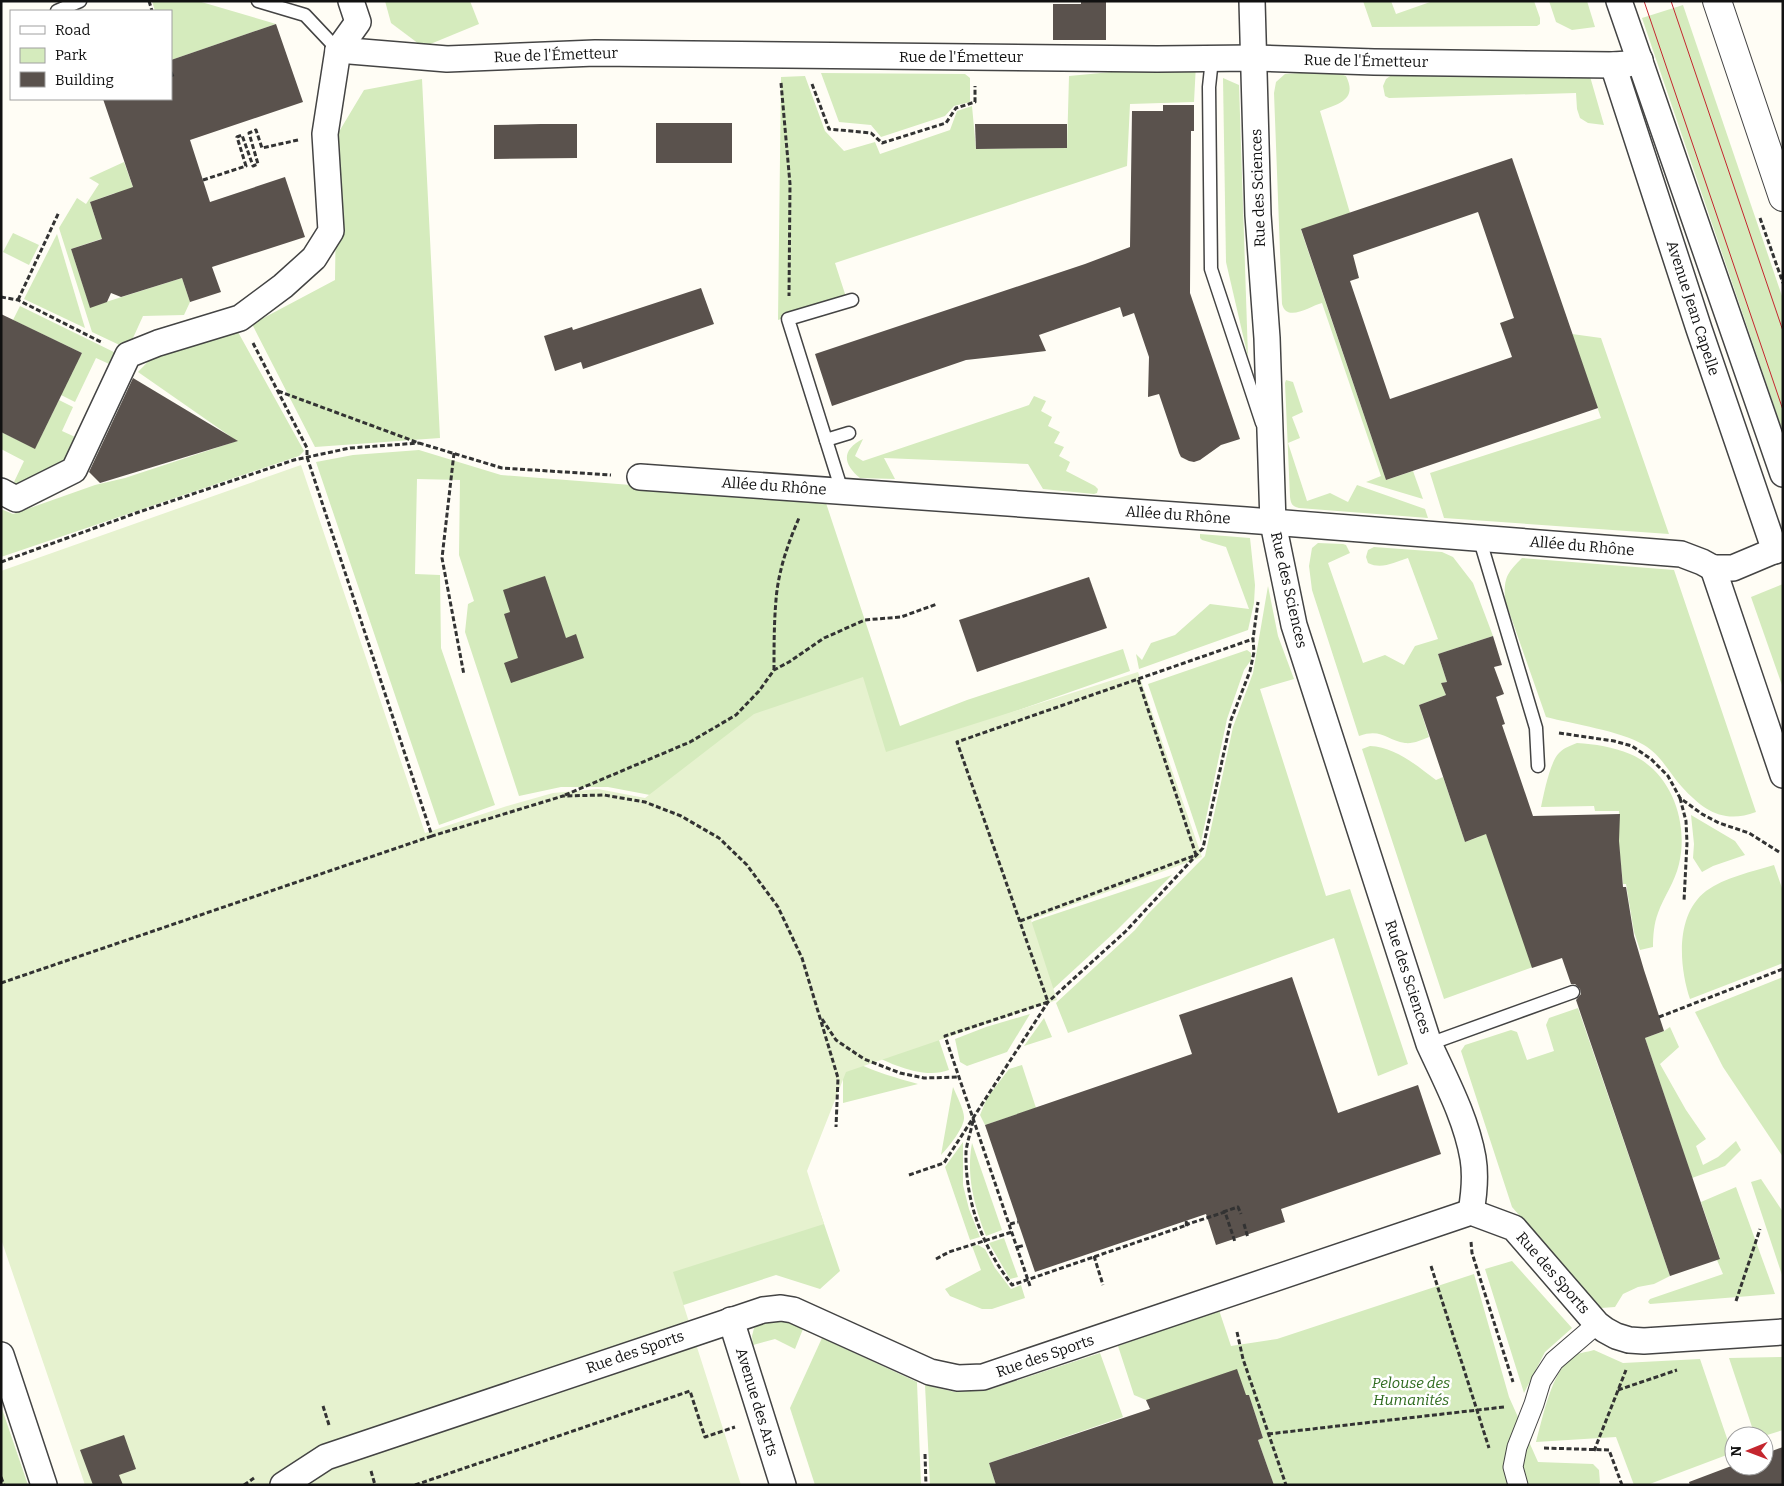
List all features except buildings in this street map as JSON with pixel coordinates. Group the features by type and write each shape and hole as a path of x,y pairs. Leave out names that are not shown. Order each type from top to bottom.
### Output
{"street":[{"path":"1,491 16,499 74,470 128,355 158,343 240,318 283,286 314,258 331,231 325,134 338,50 358,22 352,1"},
{"name":"Rue des Sciences","path":"1252,1 1258,215 1267,338 1273,523 1294,625 1429,1044 1457,1105 1473,1159 1474,1190 1471,1212"},
{"name":"Avenue Jean Capelle","path":"1619,1 1783,474"},
{"path":"1717,1 1783,197"},
{"name":"Rue de l'Émetteur","path":"338,50 447,59 596,53 1254,58 1374,62 1613,64 1628,64 1640,60"},
{"name":"Avenue Jean Capelle","path":"1613,64 1699,329 1779,549 1733,568 1712,568"},
{"name":"Allée du Rhône","path":"640,478 1479,537 1681,554 1712,568"},
{"path":"1712,568 1783,775"},
{"name":"Rue des Sports","path":"283,1485 326,1457 763,1310 781,1308 793,1310 930,1372 958,1378 983,1377 1471,1212 1514,1228 1597,1324 1616,1336 1629,1340 1644,1341 1783,1332"},
{"name":"Avenue des Arts","path":"731,1320 783,1485"},
{"path":"1518,1485 1513,1467 1527,1405 1554,1361 1597,1324"},
{"path":"1,1355 44,1485"}],"lane":[{"path":"59,10 80,1"},
{"path":"258,1 305,15 338,50"},
{"path":"1212,58 1209,87 1211,269 1271,451"},
{"path":"842,491 788,320 852,300"},
{"path":"826,440 849,433"},
{"path":"1479,537 1536,728 1538,766"},
{"path":"1429,1044 1573,992"}],"path":[{"path":"790,55 829,129 871,133 882,144 946,123 956,108 975,102 976,57"},
{"path":"788,320 790,55"},
{"path":"203,180 246,166 237,137 242,135 252,166 258,164 249,133 256,130 262,148 325,134"},
{"path":"18,300 59,212"},
{"path":"1,297 18,300 128,355"},
{"path":"240,318 307,448 307,457 432,836"},
{"path":"277,391 420,443 502,468 640,478"},
{"path":"1,562 136,513 294,460 350,448 420,443"},
{"path":"454,453 442,558 464,675"},
{"path":"774,670 776,598 785,558 799,516"},
{"path":"909,1175 944,1163 1048,1002 1126,931 1203,848 1231,720 1250,671 1254,652 1253,639 1260,593"},
{"path":"1,983 432,836 563,796 690,742 736,715 759,692 774,670 824,638 865,620 901,617 937,604"},
{"path":"1048,1002 957,742 1253,639"},
{"path":"1138,679 1196,855"},
{"path":"1536,728 1632,746 1651,759 1668,776 1680,798 1686,828 1684,901"},
{"path":"563,796 604,795 645,802 681,816 719,838 747,865 778,907 802,958 838,1078 836,1127"},
{"path":"1680,798 1719,823 1748,833 1779,852"},
{"path":"1020,921 1196,855"},
{"path":"1659,1017 1783,969"},
{"path":"1030,1286 945,1036 1048,1002"},
{"path":"820,1017 836,1040 864,1059 900,1074 924,1078 959,1077"},
{"path":"973,1118 966,1150 969,1199 984,1240 997,1265 1012,1285 1065,1264 1185,1223 1238,1207 1241,1214"},
{"path":"1185,1223 1225,1212 1235,1242"},
{"path":"1010,1224 1018,1222"},
{"path":"1244,1224 1248,1238"},
{"path":"1736,1301 1760,1229"},
{"path":"936,1260 949,1252 1012,1232"},
{"path":"1018,1247 1026,1244"},
{"path":"1268,1434 1527,1405 1472,1253"},
{"path":"1094,1254 1103,1285"},
{"path":"1431,1266 1492,1457"},
{"path":"1238,1332 1243,1359 1286,1485"},
{"path":"1594,1451 1627,1367"},
{"path":"1618,1390 1683,1368"},
{"path":"415,1485 690,1391 705,1437 736,1427"},
{"path":"323,1406 329,1426"},
{"path":"1517,1447 1609,1450 1622,1485"},
{"path":"925,1454 926,1485"},
{"path":"370,1470 375,1485"},
{"path":"1,1478 4,1485"}],"green space":[{"path":"152,1 198,1 276,24 172,60 172,10 155,10"},
{"path":"385,1 470,1 479,24 423,47 391,23"},
{"path":"1363,1 1391,1 1396,14 1433,1 1534,1 1540,18 1540,24 1537,26 1372,27"},
{"path":"1549,1 1587,1 1595,27 1572,30 1556,22"},
{"path":"1683,5 1783,299 1783,432 1642,18"},
{"path":"1196,64 1194,102 1130,104 1127,166 835,263 846,297 778,320 781,77 805,76 825,131 844,151 875,142 880,154 950,130 957,111 972,106 976,149 1067,148 1069,76"},
{"path":"1332,71 1346,76 1350,91 1344,100 1320,111 1350,213 1301,230 1386,480 1413,471 1423,499 1366,482 1381,476 1322,303 1294,313 1285,310 1282,304 1274,93 1276,82 1285,74"},
{"path":"821,73 965,74 970,78 970,102 954,106 945,116 881,137 871,125 839,122"},
{"path":"1589,73 1604,125 1588,123 1580,118 1577,109 1576,93 1389,98 1385,96 1383,86 1386,79 1393,74"},
{"path":"1223,78 1239,85 1248,357 1226,262"},
{"path":"422,79 440,438 315,447 252,324 335,280 337,135 364,90"},
{"path":"124,162 146,224 71,249 90,307 182,278 190,302 184,315 143,316 128,349 92,332 59,228 77,198 86,204 99,184 89,178","holes":["115,193 96,221 90,202"]},
{"path":"13,233 39,245 29,265 3,252"},
{"path":"57,234 85,328 24,299"},
{"path":"20,306 124,357 118,368 96,358 75,402 61,395 82,353 13,320"},
{"path":"238,332 304,451 299,456 1,557 1,509 13,514 95,485 125,478 237,441 138,372 161,348 221,338"},
{"path":"1572,334 1601,338 1669,534 1444,518 1430,473 1601,418"},
{"path":"1286,380 1293,382 1303,412 1292,417 1300,438 1288,443 1307,501 1330,493 1348,502 1357,485 1425,509 1428,518 1299,508 1293,505 1290,497 1285,383"},
{"path":"1034,396 1046,401 1041,411 1052,417 1048,426 1060,432 1054,443 1064,447 1059,456 1070,462 1066,471 1095,486 1098,489 1097,493 1043,489 1028,464 884,458 895,479 860,478 850,468 847,457 848,452 856,443 863,439 855,456 863,461 1029,405"},
{"path":"59,400 73,407 62,431 84,441 69,468 19,485 14,482 24,461 1,449 1,432 35,448"},
{"path":"419,450 501,475 825,500 900,726 967,700 1123,649 1130,671 873,761 936,1031 949,1070 939,1073 917,1072 895,1065 865,1051 650,795 608,787 561,787 519,796 465,632 468,604 474,601 459,555 460,480 417,479 415,574 440,575 441,648 495,805 439,825 316,462 353,455"},
{"path":"301,465 425,833 553,793 598,789 645,798 754,714 863,677 886,752 1138,672 1202,857 1031,920 1057,1000 846,1072 807,1171 824,1224 673,1272 741,1485 85,1485 1,1239 1,571"},
{"path":"1200,534 1250,538 1255,585 1254,603 1248,630 1139,669 1136,654 1142,660 1151,643 1175,635 1210,604 1249,609 1226,547 1202,540"},
{"path":"1318,543 1343,544 1346,545 1350,553 1328,563 1363,663 1385,655 1404,665 1415,646 1438,639 1408,558 1388,565 1373,565 1368,563 1366,557 1368,550 1374,547 1442,552 1453,557 1473,583 1493,636 1438,654 1447,682 1442,683 1446,695 1419,705 1429,737 1408,743 1399,742 1373,733 1359,736 1312,590 1309,566 1312,548"},
{"path":"1522,558 1674,570 1756,812 1734,817 1715,813 1698,803 1677,782 1661,759 1644,745 1610,732 1546,717 1505,600 1507,577 1512,568"},
{"path":"1783,584 1783,688 1751,597"},
{"path":"1268,586 1278,636 1294,679 1260,689 1326,896 1350,889 1408,1064 1378,1076 1334,938 1068,1033 1056,1003 1135,930 1148,914 1205,856 1233,727 1253,673"},
{"path":"1247,650 1251,653 1251,660 1244,670 1227,719 1201,842 1148,684"},
{"path":"1577,743 1617,749 1644,762 1656,772 1674,800 1679,815 1681,831 1679,864 1660,907 1654,930 1653,947 1640,950 1634,932 1626,884 1623,884 1618,838 1619,811 1595,811 1594,806 1541,807 1548,778 1556,757 1563,749"},
{"path":"1370,746 1397,753 1436,780 1443,777 1465,842 1479,837 1485,830 1533,967 1444,999 1362,749"},
{"path":"1691,815 1735,841 1745,855 1713,866 1702,872 1693,858 1694,844"},
{"path":"1774,865 1783,891 1783,963 1690,999 1684,972 1682,942 1684,927 1696,901 1713,886 1739,875"},
{"path":"1172,875 1116,931 1052,990 1029,924"},
{"path":"1783,977 1783,1157 1723,1067 1695,1012"},
{"path":"1578,1008 1670,1276 1654,1284 1638,1287 1623,1294 1615,1307 1601,1308 1512,1207 1461,1051 1465,1045 1511,1030 1517,1032 1527,1060 1554,1051 1546,1025 1549,1018"},
{"path":"1030,1014 1007,1052 967,1066 960,1062 955,1039 986,1027"},
{"path":"1044,1018 1052,1037 1024,1046"},
{"path":"1670,1027 1679,1047 1660,1064 1686,1110 1706,1139 1696,1146 1703,1165 1718,1157 1736,1141 1741,1150 1725,1166 1692,1178 1645,1038"},
{"path":"837,1052 876,1071 918,1084 843,1103 843,1078"},
{"path":"1022,1065 1036,1108 985,1125 980,1115 987,1098 1009,1069"},
{"path":"953,1087 963,1110 964,1121 956,1137 941,1155"},
{"path":"963,1142 963,1185 969,1209 980,1237 970,1240 945,1167"},
{"path":"972,1143 1002,1230 986,1236 972,1190 970,1155"},
{"path":"1761,1179 1783,1212 1783,1278 1751,1182"},
{"path":"1736,1187 1775,1294 1650,1304 1648,1302 1650,1299 1723,1274 1717,1260 1720,1258 1701,1202"},
{"path":"820,1212 840,1271 820,1289 776,1275 628,1323 137,1444"},
{"path":"1004,1238 1018,1277 1010,1279 989,1243"},
{"path":"978,1245 985,1249 995,1268 1011,1289 1021,1285 1025,1298 992,1309 982,1309 950,1296 945,1289 981,1270 972,1246"},
{"path":"1512,1261 1572,1328 1545,1352 1524,1393 1485,1269"},
{"name":"Pelouse des Humanités","path":"1474,1274 1509,1397 1538,1462 1593,1464 1599,1470 1600,1483 1598,1485 1274,1485 1258,1440 1263,1438 1249,1395 1146,1400 1134,1395 1118,1346 1219,1310 1231,1346 1277,1339"},
{"path":"779,1321 791,1323 803,1329 795,1349 775,1339 753,1345 752,1336 754,1328 764,1323"},
{"path":"822,1338 917,1382 921,1485 815,1485 790,1408"},
{"path":"1594,1350 1623,1363 1700,1359 1724,1430 1724,1456 1647,1485 1634,1485 1616,1437 1536,1442 1553,1384 1565,1364 1572,1357"},
{"path":"1100,1353 1123,1417 989,1463 996,1485 930,1485 925,1385 955,1392 991,1389"},
{"path":"1783,1357 1783,1430 1774,1433 1774,1426 1752,1426 1729,1358"},
{"path":"1,1406 28,1485 1,1485"}],"tram line":[{"path":"1644,1 1783,410"},
{"path":"1671,1 1783,331"}]}
